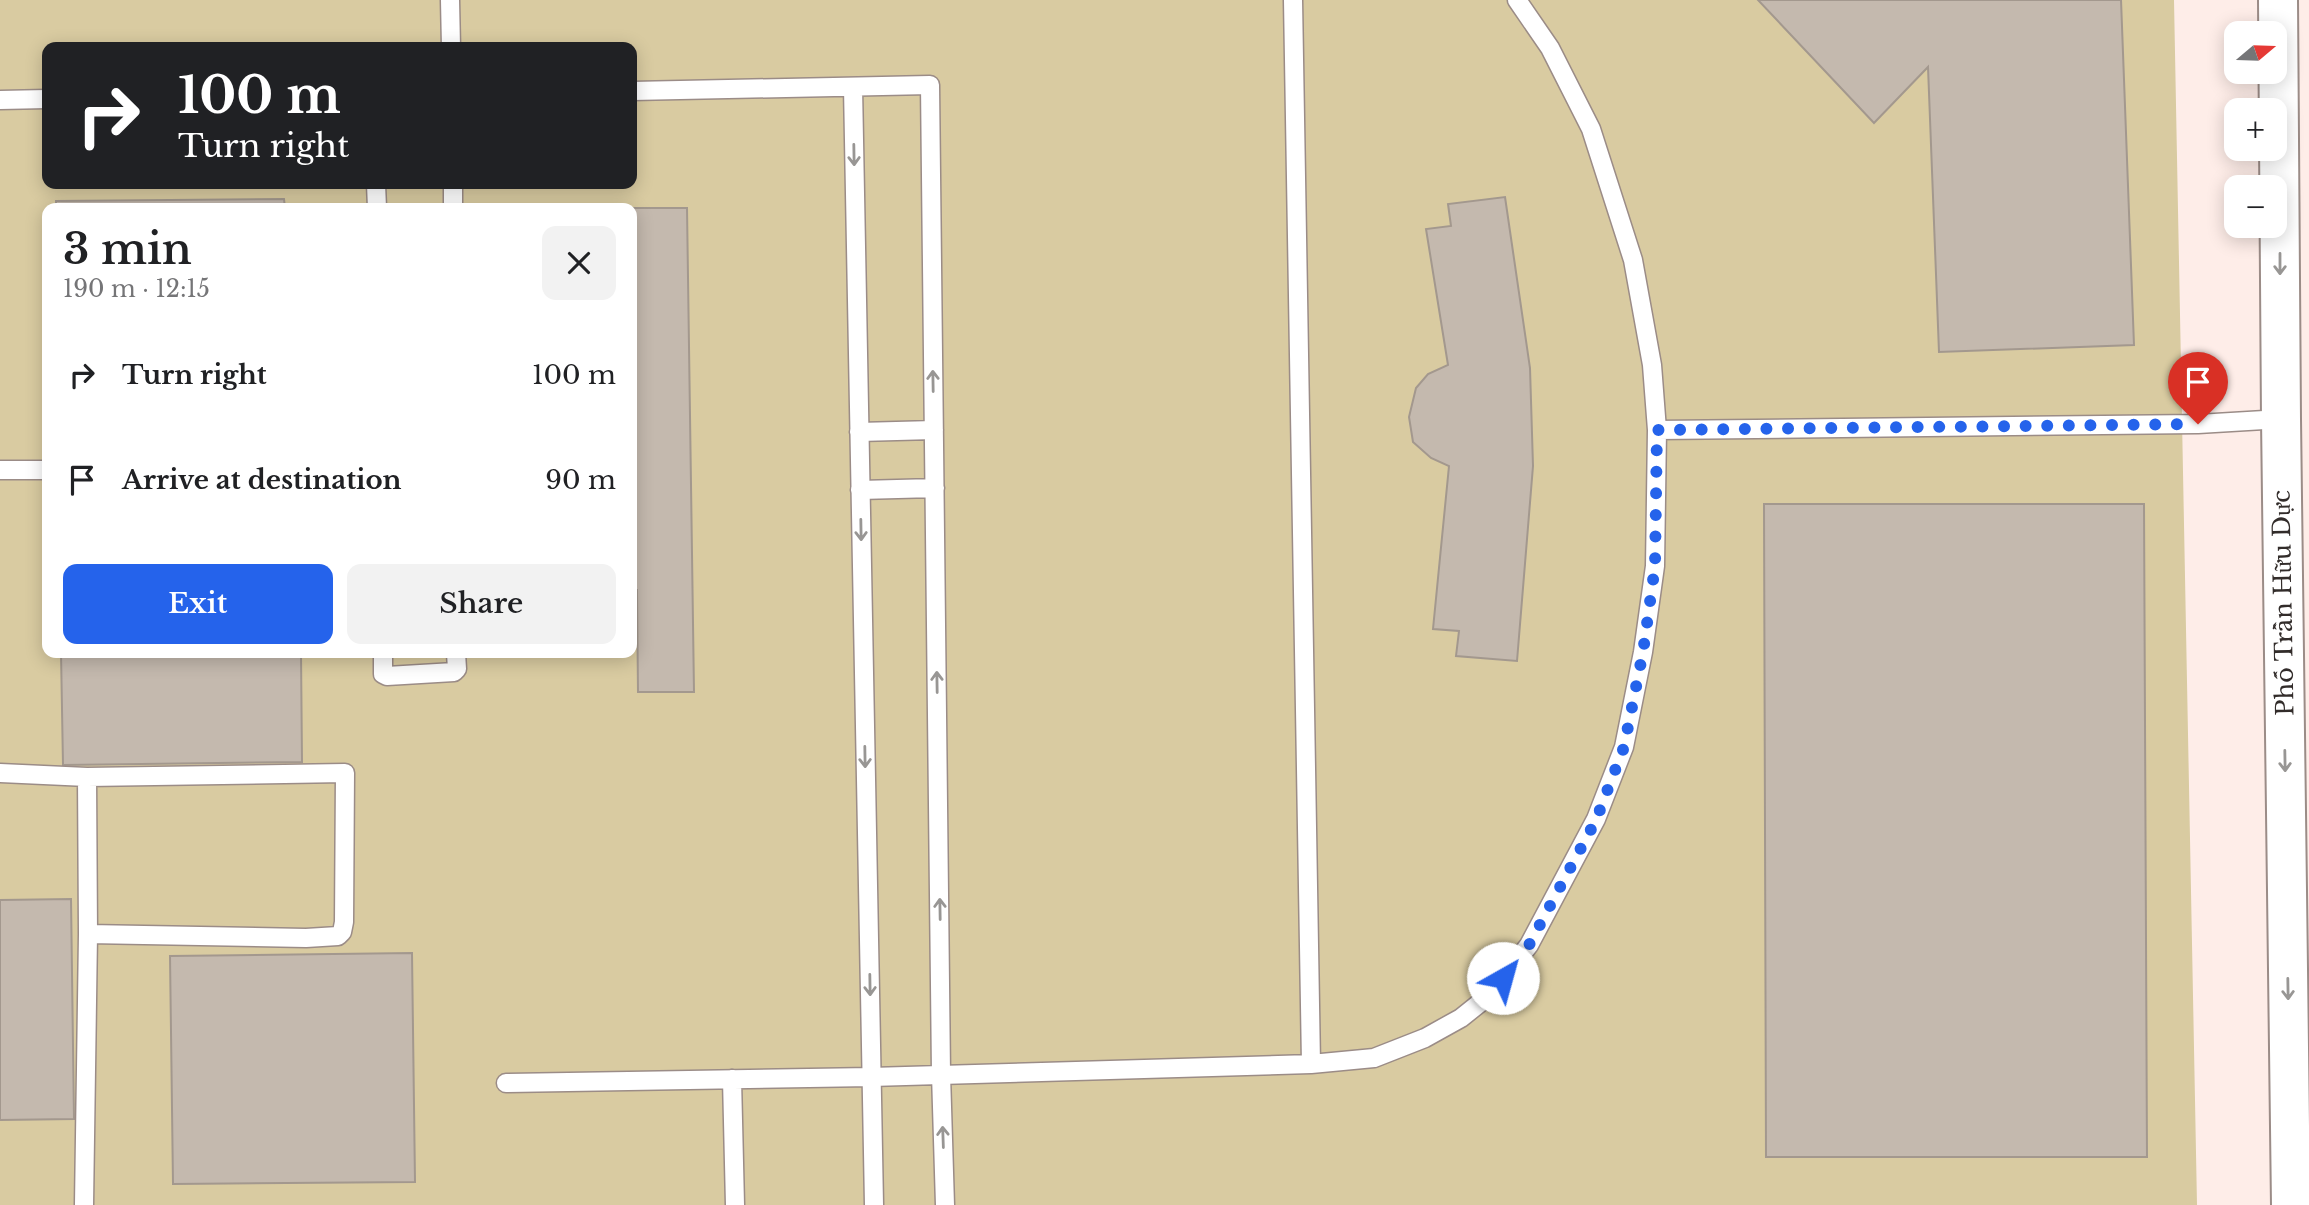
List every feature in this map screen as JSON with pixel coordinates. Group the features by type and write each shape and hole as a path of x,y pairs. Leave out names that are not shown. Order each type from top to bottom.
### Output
{"main road":[{"name":"Phố Trần Hữu Dực","path":"2278,0 2291,1205"}],"lane":[{"path":"450,0 451,42"},
{"path":"1293,0 1311,1064"},
{"path":"506,1083 871,1077 1311,1064 1374,1058 1425,1038 1461,1018 1491,995 1529,945 1596,820 1624,747 1643,652 1655,566 1657,430 1651,365 1633,260 1591,129 1550,48 1517,0"},
{"path":"637,90 930,85 945,1205"},
{"path":"853,87 874,1205"},
{"path":"0,100 42,99"},
{"path":"1657,430 2198,424 2281,419"},
{"path":"859,432 934,430"},
{"path":"0,470 42,470"},
{"path":"860,490 934,488"},
{"path":"383,658 383,674 387,676 454,672 457,668 456,658"},
{"path":"0,773 87,777 345,773 344,922 342,932 338,936 306,938 88,934"},
{"path":"84,1205 88,934 87,777"},
{"path":"732,1079 735,1205"}],"shaded area":[{"path":"0,0 2174,0 2197,1205 0,1205"}],"building":[{"path":"1758,0 2121,0 2134,345 1939,352 1928,67 1874,123"},
{"path":"1505,197 1530,368 1533,466 1517,661 1456,656 1459,631 1433,629 1449,466 1431,458 1413,442 1409,417 1416,388 1428,374 1448,365 1426,229 1451,226 1448,204"},
{"path":"284,199 284,203 56,203"},
{"path":"637,208 687,208 694,692 638,692"},
{"path":"1764,504 2144,504 2147,1157 1766,1157"},
{"path":"61,658 301,658 302,762 63,765"},
{"path":"71,899 74,1119 0,1120 0,900"},
{"path":"412,953 415,1182 173,1184 170,956"}],"route":[{"path":"1503,978 1529,945 1596,820 1624,747 1643,652 1655,566 1657,430 2198,424"}]}
